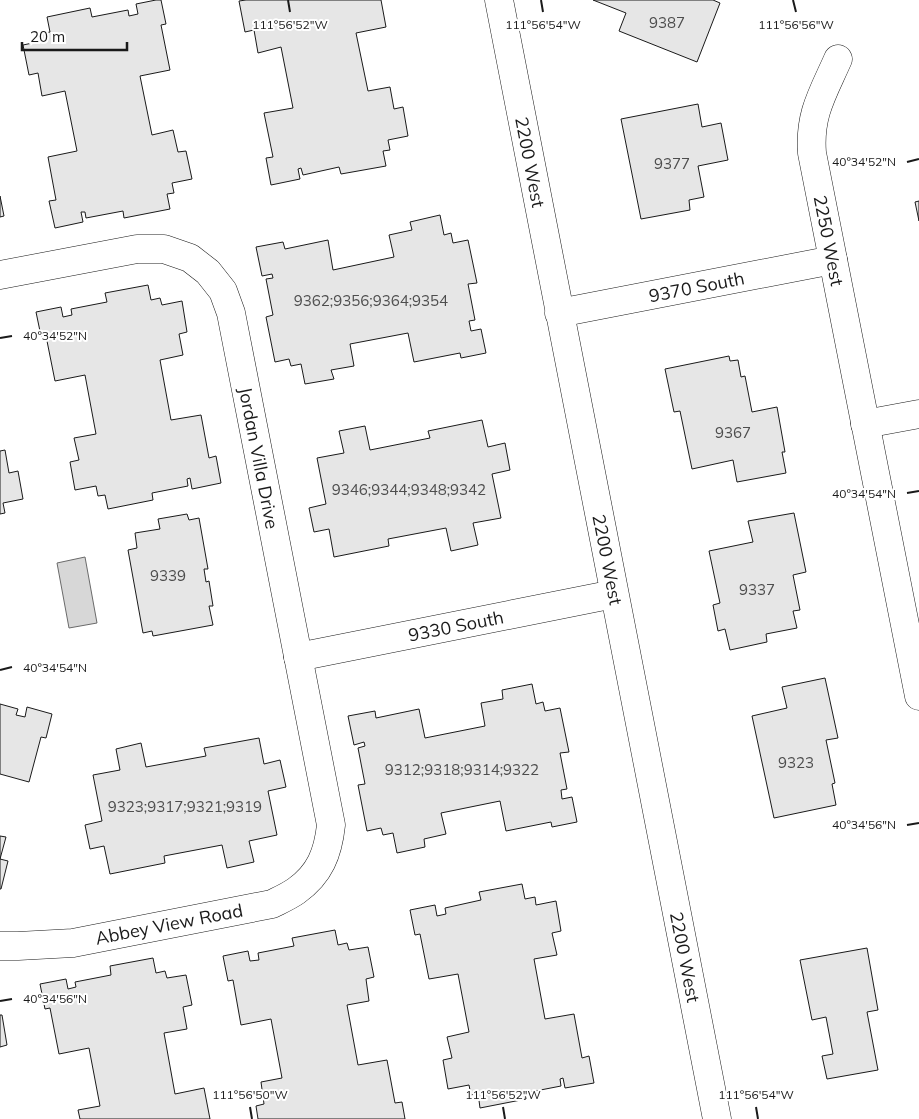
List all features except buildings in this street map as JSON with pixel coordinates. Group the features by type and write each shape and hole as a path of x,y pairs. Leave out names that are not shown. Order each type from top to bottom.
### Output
{"street":[{"name":"2200 West","path":"498,0 717,1119"},
{"name":"2250 West","path":"838,59 812,121 812,153 919,696"},
{"name":"Jordan Villa Drive","path":"0,275 137,249 164,249 190,258 208,272 223,291 231,313 331,825 329,845 322,862"},
{"name":"9370 South","path":"559,313 833,260"},
{"path":"865,424 919,414"},
{"name":"9330 South","path":"298,657 614,594"},
{"name":"Abbey View Road","path":"0,946 73,943 272,904 296,892 311,878 322,862"}],"shaded area":[{"path":"85,557 97,623 69,628 57,563"}]}
